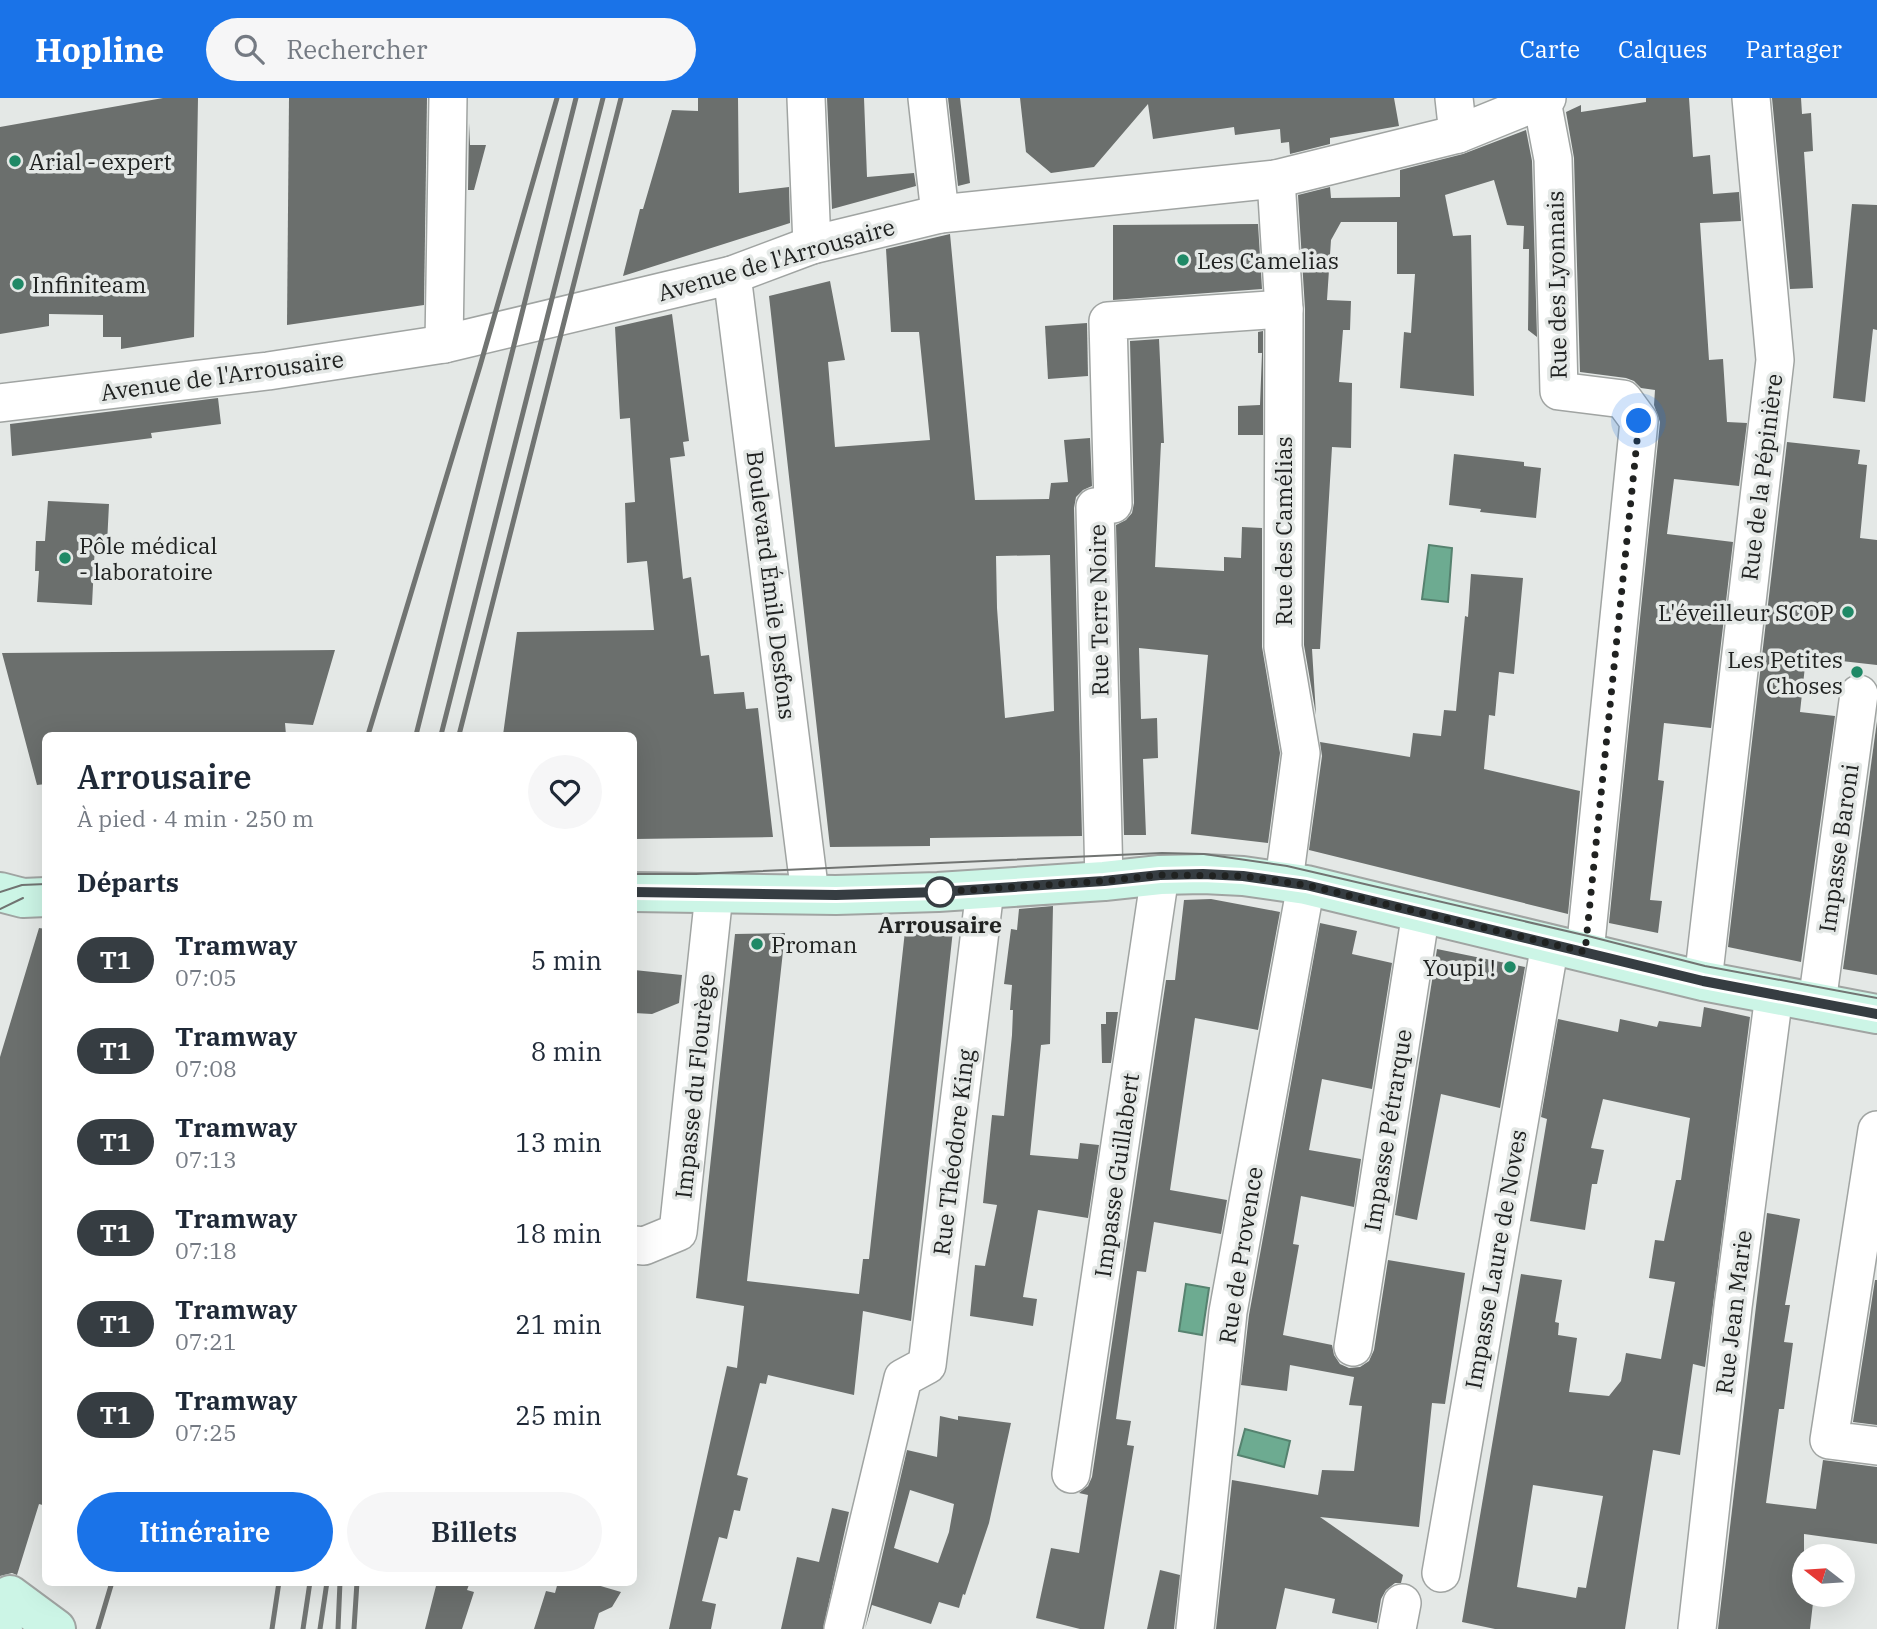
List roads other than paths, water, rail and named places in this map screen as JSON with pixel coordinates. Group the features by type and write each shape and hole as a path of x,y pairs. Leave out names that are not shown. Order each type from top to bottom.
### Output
{"street":[{"path":"444,344 448,98"},
{"path":"806,98 812,246"},
{"path":"927,98 940,214"},
{"path":"1454,98 1458,134"},
{"name":"Rue de la Pépinière","path":"1703,981 1775,360 1751,98"},
{"name":"Avenue de l'Arrousaire","path":"0,403 268,371 444,344 732,275 812,246 940,214 1276,179 1458,134 1544,99"},
{"name":"Rue des Lyonnais","path":"1544,99 1553,159 1559,391 1623,400 1639,421 1568,948"},
{"name":"Rue des Camélias","path":"1276,179 1284,309 1283,647 1301,752 1295,883"},
{"name":"Boulevard Émile Desfons","path":"732,275 810,894"},
{"name":"Rue Terre Noire","path":"1104,881 1095,507 1113,505 1108,321 1284,309"},
{"name":"Impasse Baroni","path":"1817,1003 1859,694"},
{"path":"637,892 810,894 985,890 1160,875 1243,876 1295,883 1703,981 1877,1014"},
{"name":"Impasse Guillabert","path":"1071,1474 1160,875"},
{"name":"Rue de Provence","path":"1195,1629 1228,1312 1295,883"},
{"name":"Rue Théodore King","path":"843,1629 903,1378 927,1365 985,890"},
{"name":"Impasse du Flourège","path":"637,1245 644,1245 678,1231 714,894"},
{"name":"Impasse Pétrarque","path":"1353,1348 1421,912"},
{"name":"Impasse Laure de Noves","path":"1441,1573 1568,948"},
{"name":"Rue Jean Marie","path":"1697,1629 1733,1307 1774,995"},
{"path":"1877,1130 1829,1440 1877,1446"},
{"path":"5,1617 56,1629"}],"tram line":[{"path":"637,874 696,874 1162,853 1204,854 1287,866 1705,966 1877,998"},
{"name":"T1","path":"637,892 836,895 913,893 985,890 1160,875 1243,876 1306,885 1703,981 1877,1014"},
{"path":"0,892 22,885 42,884"},
{"path":"0,909 23,898"}],"railway":[{"path":"369,732 480,366 557,98"},
{"path":"417,732 576,98"},
{"path":"442,732 603,98"},
{"path":"460,732 621,98"},
{"path":"98,1629 111,1586"},
{"path":"272,1629 278,1586"},
{"path":"303,1629 309,1586"},
{"path":"320,1629 326,1586"},
{"path":"338,1629 340,1586"},
{"path":"354,1629 357,1586"}],"place":[{"name":"Arial - expert","path":"15,161"},
{"name":"Les Camelias","path":"1183,260"},
{"name":"Infiniteam","path":"18,284"},
{"name":"Pôle médical - laboratoire","path":"65,558"},
{"name":"L'éveilleur SCOP","path":"1848,612"},
{"name":"Les Petites Choses","path":"1857,672"},
{"name":"Arrousaire","path":"940,892"},
{"name":"Proman","path":"757,944"},
{"name":"Youpi !","path":"1510,967"}]}
